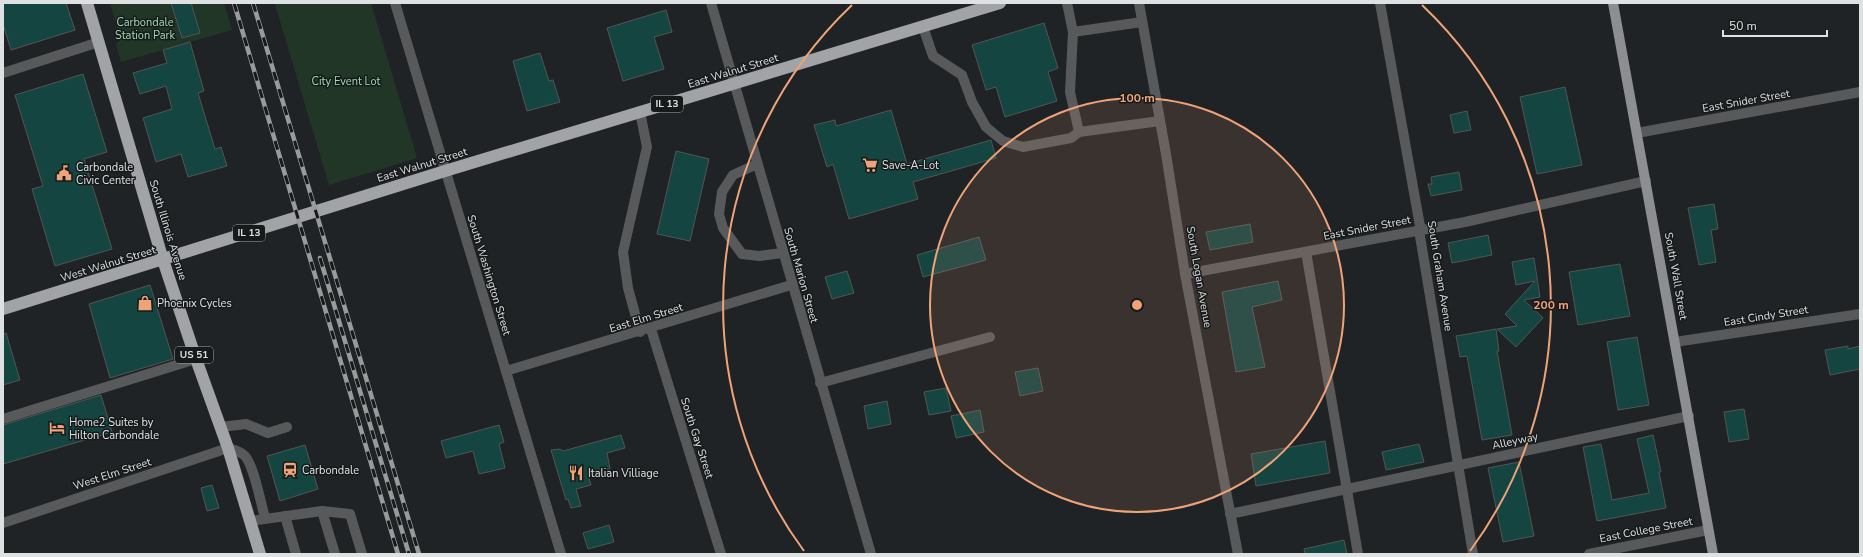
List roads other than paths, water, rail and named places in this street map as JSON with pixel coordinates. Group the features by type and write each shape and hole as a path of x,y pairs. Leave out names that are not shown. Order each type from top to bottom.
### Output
{"highway":[{"name":"South Illinois Avenue","path":"87,3 163,260 228,448 260,554"},
{"name":"East Walnut Street","path":"335,206 445,171 1000,3"},
{"name":"West Walnut Street","path":"3,309 335,206"}],"main road":[{"name":"South Wall Street","path":"1613,3 1689,416 1698,479 1713,554"}],"street":[{"name":"South Washington Street","path":"395,3 561,554"},
{"name":"South Marion Street","path":"711,3 735,83 791,285 870,554"},
{"path":"1068,3 1073,32 1070,92 1079,132"},
{"name":"South Logan Avenue","path":"1139,3 1185,274 1238,554"},
{"name":"South Graham Avenue","path":"1380,3 1420,226 1419,230 1473,554"},
{"path":"1073,32 1142,22"},
{"path":"923,27 933,56 962,75 972,102 986,127 1003,141 1023,147 1071,138 1079,132 1160,121"},
{"path":"3,73 99,42"},
{"name":"East Snider Street","path":"1637,133 1860,92"},
{"path":"640,112 647,147 623,252 628,288 640,332"},
{"path":"757,164 733,175 722,192 719,214 723,228 742,254 759,256 782,253"},
{"name":"East Snider Street","path":"1185,274 1465,222 1646,181"},
{"path":"1306,252 1358,554"},
{"name":"East Elm Street","path":"506,371 651,329 791,285"},
{"name":"East Cindy Street","path":"1675,342 1860,314"},
{"name":"South Gay Street","path":"651,329 721,554"},
{"path":"820,383 990,337"},
{"path":"3,420 196,359"},
{"name":"Alleyway","path":"1230,514 1689,416"},
{"path":"221,427 246,424 268,433 287,427"},
{"path":"228,448 237,451 245,457 250,465 266,518"},
{"name":"West Elm Street","path":"3,523 228,448"},
{"path":"250,520 322,512 350,514 362,554"},
{"path":"322,512 335,554"},
{"path":"285,516 296,554"},
{"name":"East College Street","path":"1589,554 1708,530"}],"railway":[{"path":"234,3 398,554"},
{"path":"253,3 419,554"},
{"path":"320,258 409,554"}],"place":[{"name":"Save-A-Lot","path":"870,165"},
{"name":"Carbondale Civic Center","path":"64,173"},
{"name":"Phoenix Cycles","path":"145,303"},
{"name":"Home2 Suites by Hilton Carbondale","path":"57,428"},
{"name":"Carbondale","path":"290,470"},
{"name":"Italian Villiage","path":"576,473"}],"park label":[{"name":"Carbondale Station Park","path":"145,28"},
{"name":"City Event Lot","path":"346,81"}]}
